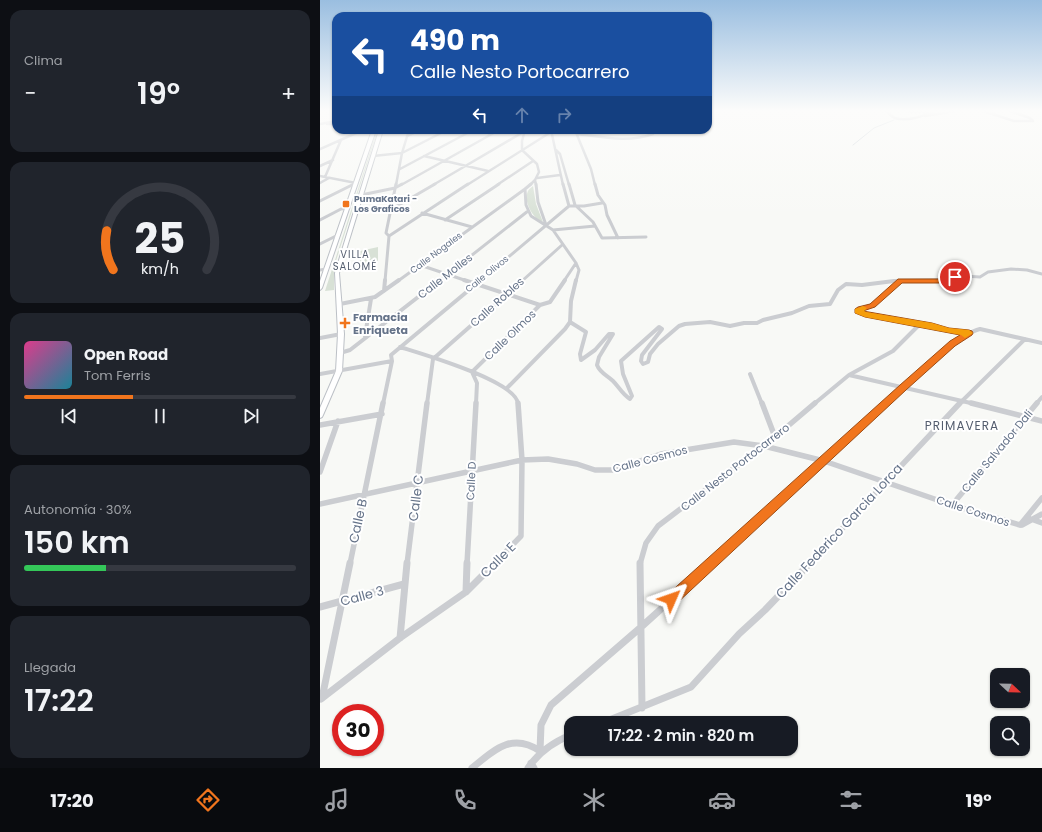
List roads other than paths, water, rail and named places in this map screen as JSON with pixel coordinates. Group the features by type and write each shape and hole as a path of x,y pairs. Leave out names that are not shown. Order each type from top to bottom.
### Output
{"main road":[{"path":"320,288 369,146"},
{"path":"320,415 339,371 341,334 337,273 376,146"}],"street":[{"path":"325,177 339,146"},
{"path":"384,291 389,236 386,233 404,146"},
{"path":"373,156 402,153 416,146"},
{"path":"400,169 443,146"},
{"path":"361,195 395,188 471,146"},
{"path":"392,209 499,146"},
{"path":"522,146 522,150 538,167 539,172 536,179 538,202 546,225"},
{"path":"389,236 422,213 528,146"},
{"path":"555,146 563,189 569,206 602,203"},
{"path":"581,146 602,203 605,205 607,215 618,238"},
{"path":"556,150 560,154 575,205 595,226 603,238 646,237"},
{"path":"424,156 488,171"},
{"path":"320,166 333,160"},
{"path":"446,220 533,161"},
{"path":"536,179 560,175"},
{"path":"320,176 356,183"},
{"path":"320,182 329,178"},
{"name":"Calle Nogales","path":"340,304 371,299 384,291 525,189 536,179"},
{"path":"320,201 356,183"},
{"path":"507,388 565,329 570,322 571,301 579,270 576,263 553,230 535,219 528,211 525,199 525,189"},
{"name":"Calle Olivos","path":"400,347 569,206"},
{"path":"320,220 341,209 347,208"},
{"name":"Calle Molles","path":"340,354 350,350 365,336 528,211"},
{"path":"422,213 472,227"},
{"path":"553,230 595,226"},
{"path":"320,244 338,236"},
{"name":"Calle Robles","path":"433,359 562,245"},
{"name":"Calle Olmos","path":"472,372 540,305 547,304 552,300 576,263"},
{"path":"420,265 540,305"},
{"path":"320,270 326,269"},
{"path":"570,322 586,332 586,337 580,356 581,360 594,350 610,334 614,334 599,357 597,364 602,374 610,378 619,391 630,399 632,396 625,382 621,361 640,346 658,327 661,327 662,329 642,355 640,361 643,364 648,362 650,354 658,344 679,326 702,321 725,326 750,322 757,323 763,320 792,313 809,306 827,305 833,301 838,290 846,284 862,285 884,281 939,281 964,276 980,277 988,272 1011,269 1033,271 1042,274"},
{"path":"901,281 872,305 858,311 865,314 932,326 949,331 969,333"},
{"path":"365,336 371,299"},
{"name":"Calle Nesto Portocarrero","path":"642,708 640,563 643,545 650,533 764,446 849,375 893,351 916,328 922,325"},
{"path":"540,751 541,726 551,705 640,628 952,344 969,333 980,329 1042,343"},
{"path":"320,338 341,334"},
{"name":"Calle Federico Garcia Lorca","path":"621,716 691,687 884,482 962,401 1025,339"},
{"name":"Calle E","path":"321,699 400,638 466,592 521,536 522,460 518,400 507,388 472,372 400,347"},
{"name":"Calle B","path":"321,699 382,414 392,355 400,347"},
{"name":"Calle C","path":"400,638 404,584 433,359"},
{"path":"320,374 392,361"},
{"name":"Calle D","path":"466,592 471,471 477,383 472,372"},
{"path":"750,374 775,437"},
{"path":"849,375 1042,421"},
{"name":"Calle Salvador Dali","path":"952,505 1042,397"},
{"path":"320,425 382,414"},
{"path":"320,472 338,421"},
{"name":"Calle Cosmos","path":"320,504 522,460 548,459 577,464 595,470 613,470 661,454 734,442 764,446 824,461 952,505 1020,525"},
{"path":"1020,525 1042,498"},
{"path":"1020,525 1042,514"},
{"path":"1032,520 1042,524"},
{"name":"Calle 3","path":"320,607 404,584"},
{"path":"531,766 540,751 564,738"},
{"path":"472,768 501,746 521,741 533,745 540,751"}],"place":[{"name":"PumaKatari - Los Graficos","path":"346,204"},
{"name":"Farmacia Enriqueta","path":"345,323"}],"district":[{"name":"VILLA SALOMÉ","path":"355,260"},
{"name":"PRIMAVERA","path":"962,425"}]}
